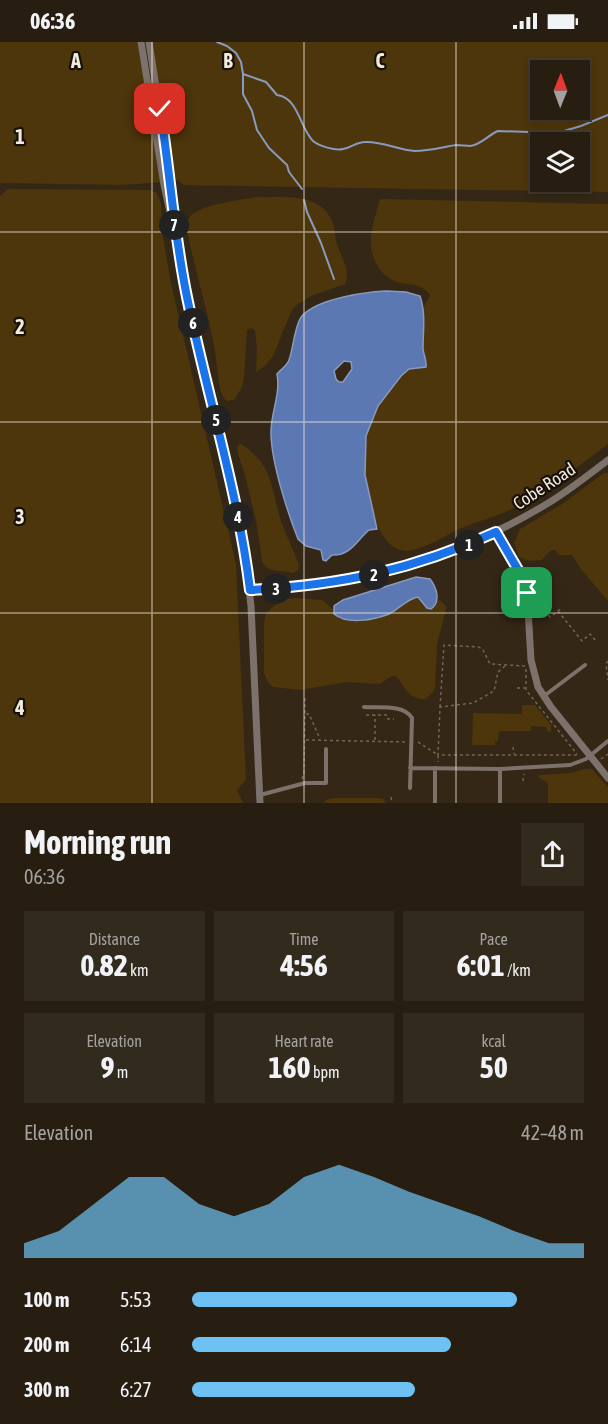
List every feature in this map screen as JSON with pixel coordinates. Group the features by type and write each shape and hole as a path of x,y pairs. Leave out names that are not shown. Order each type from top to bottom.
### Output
{"street":[{"path":"141,42 166,176"},
{"path":"149,42 174,229 196,337 238,517 250,590 260,803"},
{"name":"Cobe Road","path":"250,590 319,585 379,574 442,555 496,532 547,504 608,460"},
{"path":"496,532 524,580 528,600 534,678 543,697 586,758 608,778"}],"lane":[{"path":"543,697 585,665"},
{"path":"364,707 400,709 410,714 412,718 410,788"},
{"path":"410,768 500,769 561,766 586,758 608,741"},
{"path":"259,795 306,783 328,785 326,749"},
{"path":"435,803 437,768"},
{"path":"500,769 500,803"}],"path":[{"path":"513,601 524,593"},
{"path":"531,593 550,617 562,608"},
{"path":"558,611 582,641 590,634 596,641"},
{"path":"437,768 442,647 444,645 479,647 490,664 526,666 526,688 536,705 540,706 578,754 586,758"},
{"path":"608,661 606,664 608,677"},
{"path":"440,707 473,703 494,691 498,672 505,666"},
{"path":"517,688 526,688"},
{"path":"299,781 303,778 304,772 305,696"},
{"path":"305,714 309,714 320,740"},
{"path":"366,715 387,715 388,719 394,719"},
{"path":"375,715 375,741"},
{"path":"305,740 406,742"},
{"path":"417,742 438,755 578,754"},
{"path":"513,747 514,755"},
{"path":"538,750 539,755"},
{"path":"601,760 608,754"},
{"path":"524,781 524,773 531,772"},
{"path":"391,798 392,803"}],"shaded area":[{"path":"0,42 141,42 163,182 124,185 0,183"},
{"path":"149,42 608,42 608,192 590,192 590,132 530,132 530,191 184,185 170,175"},
{"path":"8,189 150,190 157,193 161,204 162,231 171,283 236,564 246,780 237,790 243,803 0,803 0,196"},
{"path":"257,197 300,198 319,205 333,224 347,279 345,284 311,296 292,310 273,356 256,372 255,331 252,328 247,330 242,387 234,400 227,401 220,389 215,350 189,241 187,223 194,213 201,209 220,203"},
{"path":"380,199 608,204 608,444 551,486 514,508 459,529 422,547 406,551 390,544 382,534 376,520 367,489 364,448 376,412 392,385 401,375 427,363 423,350 422,310 430,295 421,287 401,283 385,275 376,262 372,253 371,236"},
{"path":"241,444 265,468 281,521 299,565 298,570 294,573 272,570 262,562 257,525 237,451 238,445"},
{"path":"604,473 608,473 608,601 572,555 559,555 555,550 550,551 542,560 529,561 519,557 514,543 520,529 562,504"},
{"path":"418,597 427,608 435,606 440,600 446,606 437,644 434,691 426,699 415,698 397,677 392,676 380,684 348,682 300,690 273,687 268,682 264,673 264,622 266,613 281,600 295,598 322,600 334,610 334,614 346,619 361,620 389,614"},
{"path":"522,705 535,705 551,725 551,732 547,731 546,727 531,726 531,731 499,731 495,745 472,745 473,713 522,714"},
{"path":"592,769 608,787 608,803 548,803 548,783 538,777 540,775 570,773"},
{"path":"333,798 377,798 383,799 386,803 324,803"}],"water":[{"path":"386,291 406,292 420,296 424,316 423,349 426,367 409,369 401,376 378,406 366,436 365,475 377,529 369,530 349,550 339,555 332,555 326,561 323,560 321,550 306,546 298,539 281,487 271,435 278,389 277,374 288,362 300,319 309,310 341,297","holes":["344,361 351,362 352,369 343,382 339,382 334,371"]},
{"path":"416,577 430,579 435,586 437,599 431,609 427,608 418,597 389,614 376,618 353,620 334,614 334,606 343,600"}],"waterway":[{"path":"217,42 236,53 241,62 243,94 252,111 257,130 269,148 287,165 289,172 302,189"},
{"path":"243,74 266,82 277,95 290,101 313,141 336,149 365,142 415,151 456,145 470,146 478,144 498,131 557,133 608,115"},
{"path":"304,200 334,279"}],"route":[{"path":"160,109 171,184 174,229 200,357 236,506 250,590 319,585 379,574 442,555 496,532 524,580 527,593"}]}
